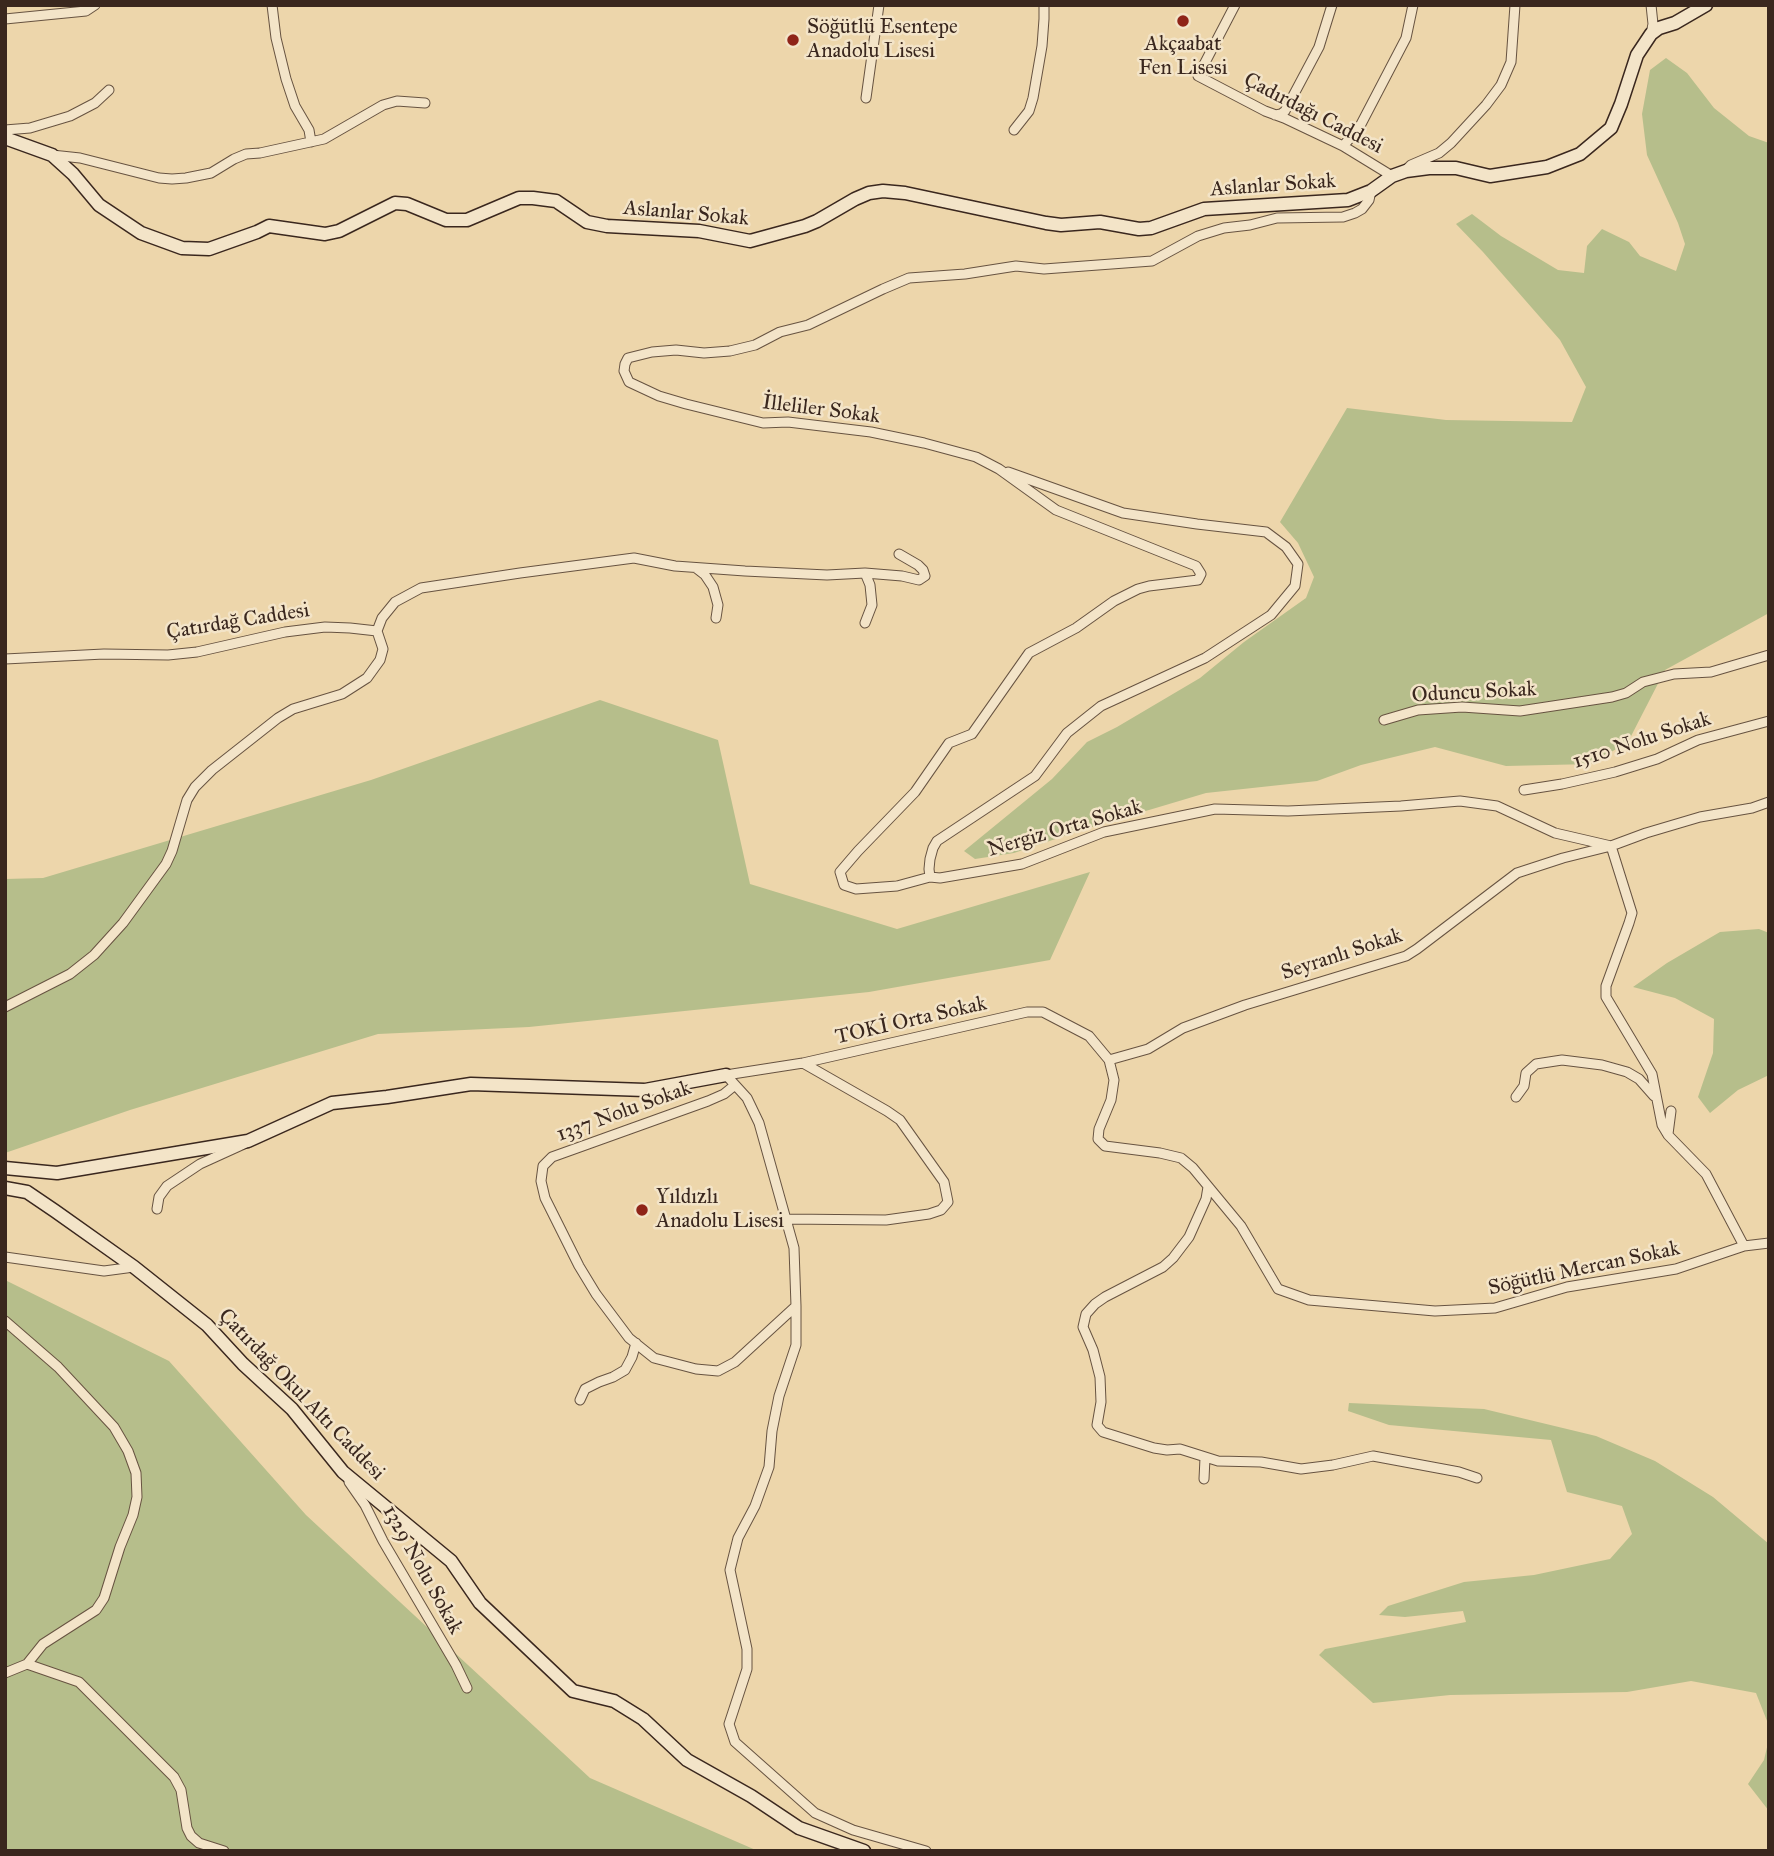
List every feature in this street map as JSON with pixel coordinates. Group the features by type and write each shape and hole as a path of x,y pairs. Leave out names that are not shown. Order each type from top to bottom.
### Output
{"street":[{"path":"5,19 86,10 95,5"},
{"path":"272,5 276,38 286,79 295,106 309,130 311,142"},
{"path":"866,98 879,5"},
{"path":"1014,130 1029,111 1033,98 1042,46 1044,5"},
{"name":"Çadırdağı Caddesi","path":"1235,5 1198,76 1343,146 1392,176 1429,168 1456,168 1490,176 1547,167 1580,154 1611,128 1637,55 1651,34"},
{"path":"1275,115 1285,111 1319,47 1332,5"},
{"path":"1343,146 1359,128 1406,38 1413,5"},
{"path":"1406,171 1411,165 1439,153 1451,143 1501,85 1511,62 1515,5"},
{"path":"1650,5 1653,24 1651,34"},
{"path":"1651,34 1706,5"},
{"path":"5,130 30,128 70,116 95,103 109,90"},
{"path":"5,138 52,155 80,158 173,179 211,173 246,154 324,139 383,105 397,101 425,103"},
{"name":"Aslanlar Sokak","path":"52,155 73,174 99,205 141,233 182,248 209,249 269,226 325,234 395,203 407,204 446,220 467,220 519,198 556,201 587,222 607,226 699,231 750,241 805,226 855,199 883,191 905,193 1046,223 1061,225 1100,222 1139,229 1151,228 1204,209 1348,200 1371,191 1392,176"},
{"name":"İlleliler Sokak","path":"930,877 897,886 856,889 844,885 840,872 915,792 948,743 972,734 1029,653 1076,628 1114,601 1138,589 1198,580 1201,574 1196,566 1056,510 976,457 898,437 816,424 763,423 686,404 659,396 629,382 624,371 628,358 652,352 704,353 755,345 780,332 807,325 909,278 965,274 1016,265 1044,269 1152,261 1198,236 1224,228 1277,218 1343,217 1356,213 1369,200 1371,191"},
{"name":"Nergiz Orta Sokak","path":"999,470 1123,513 1266,532 1286,547 1298,564 1295,586 1271,615 1205,658 1101,706 1067,733 1035,776 937,841 930,859 930,877 940,878 1022,864 1104,832 1215,809 1311,810 1460,801 1497,806 1555,833 1611,846"},
{"path":"5,1007 70,974 94,955 122,923 166,864 173,851 187,800 195,787 212,770 278,718 293,709 342,694 367,678 380,660 383,649 377,631 382,618 395,602 421,588 634,558 675,566 827,575 865,573 919,580 925,576 918,565 899,555"},
{"path":"694,567 705,575 713,587 718,605 716,618"},
{"path":"865,573 872,605 865,624"},
{"name":"Çatırdağ Caddesi","path":"5,659 104,654 168,655 197,652 285,632 325,627 377,631"},
{"name":"Oduncu Sokak","path":"1384,720 1418,710 1462,707 1520,711 1612,697 1643,682 1674,674 1711,672 1769,655"},
{"name":"1510 Nolu Sokak","path":"1524,790 1562,785 1615,772 1657,759 1698,740 1769,721"},
{"path":"1744,1246 1706,1174 1668,1135 1662,1125 1652,1074 1606,997 1606,986 1632,913 1611,846 1700,817 1752,808 1769,802"},
{"name":"Seyranlı Sokak","path":"1109,1060 1148,1049 1183,1028 1245,1005 1406,956 1517,873 1611,846"},
{"name":"TOKİ Orta Sokak","path":"731,1080 1027,1012 1043,1012 1089,1036 1109,1060"},
{"path":"1109,1060 1114,1080 1111,1101 1099,1129 1098,1139 1105,1146 1181,1158 1208,1187 1201,1213 1189,1237 1163,1267 1105,1297 1086,1314 1083,1327 1100,1377 1101,1402 1097,1425 1102,1432 1154,1448 1180,1449 1218,1461 1261,1462 1301,1469 1373,1456 1459,1472 1477,1478"},
{"path":"1516,1097 1524,1086 1526,1073 1536,1063 1562,1060 1602,1065 1627,1072 1639,1079 1656,1097"},
{"path":"786,1219 886,1220 929,1214 941,1210 948,1202 944,1182 900,1120 803,1063"},
{"path":"158,1209 159,1197 167,1186 200,1164 332,1102 387,1097 471,1084 645,1090 731,1080 747,1098 759,1123 794,1248 796,1345 779,1396 769,1467 755,1506 738,1538 730,1570 747,1649 747,1669 729,1724 735,1742 816,1813 853,1830 926,1851"},
{"name":"1337 Nolu Sokak","path":"731,1080 724,1094 708,1101 552,1157 543,1166 541,1181 545,1198 579,1266 608,1312 629,1338 654,1358 696,1369 718,1371 736,1363 796,1306"},
{"path":"1668,1135 1671,1111"},
{"path":"5,1168 57,1173 248,1141"},
{"name":"Söğütlü Mercan Sokak","path":"1208,1187 1241,1226 1278,1289 1308,1300 1435,1311 1495,1308 1567,1287 1676,1269 1744,1246 1769,1243"},
{"name":"Çatırdağ Okul Altı Caddesi","path":"5,1188 27,1192 134,1267 207,1325 243,1364 292,1409 343,1472 452,1561 480,1604 573,1690 614,1701 643,1719 687,1760 751,1796 799,1828 864,1851"},
{"path":"5,1257 104,1271 134,1267"},
{"path":"5,1321 58,1367 114,1427 128,1451 136,1473 138,1497 104,1598 96,1609 43,1644 27,1664 5,1673"},
{"path":"580,1400 585,1389 625,1370 636,1343"},
{"path":"1204,1479 1205,1458"},
{"name":"1329 Nolu Sokak","path":"343,1472 365,1505 467,1688"},
{"path":"27,1664 79,1682 174,1777 181,1790 187,1828 191,1836 200,1843 224,1851"}],"green space":[{"path":"1666,58 1687,73 1714,108 1749,136 1769,143 1769,613 1665,670 1628,742 1591,764 1506,766 1435,747 1361,765 1317,781 1206,793 1014,853 975,859 964,851 1052,779 1087,742 1200,678 1244,642 1306,598 1314,577 1298,543 1280,522 1347,408 1446,420 1572,422 1586,387 1560,340 1456,224 1472,214 1501,236 1558,270 1584,273 1587,246 1602,229 1629,242 1640,256 1676,271 1685,244 1647,155 1642,114 1650,70"},
{"path":"600,700 718,740 750,884 897,929 1090,872 1050,960 869,992 529,1027 378,1034 130,1110 5,1153 5,879 43,878 371,780"},
{"path":"1759,929 1769,933 1769,1075 1738,1090 1710,1113 1698,1097 1713,1053 1714,1019 1675,998 1633,987 1667,963 1720,932"},
{"path":"5,1280 169,1361 306,1515 590,1778 758,1851 5,1851"},
{"path":"1349,1403 1484,1409 1596,1436 1655,1461 1713,1497 1769,1544 1769,1726 1756,1693 1691,1681 1627,1692 1450,1695 1373,1703 1319,1655 1325,1649 1466,1622 1463,1611 1405,1617 1379,1615 1388,1606 1464,1582 1534,1575 1610,1559 1632,1534 1622,1506 1567,1492 1551,1440 1389,1425 1348,1411"},
{"path":"1769,1739 1769,1811 1748,1784 1764,1760"}],"place":[{"name":"Akçaabat Fen Lisesi","path":"1183,21"},
{"name":"Söğütlü Esentepe Anadolu Lisesi","path":"793,40"},
{"name":"Yıldızlı Anadolu Lisesi","path":"642,1210"}]}
